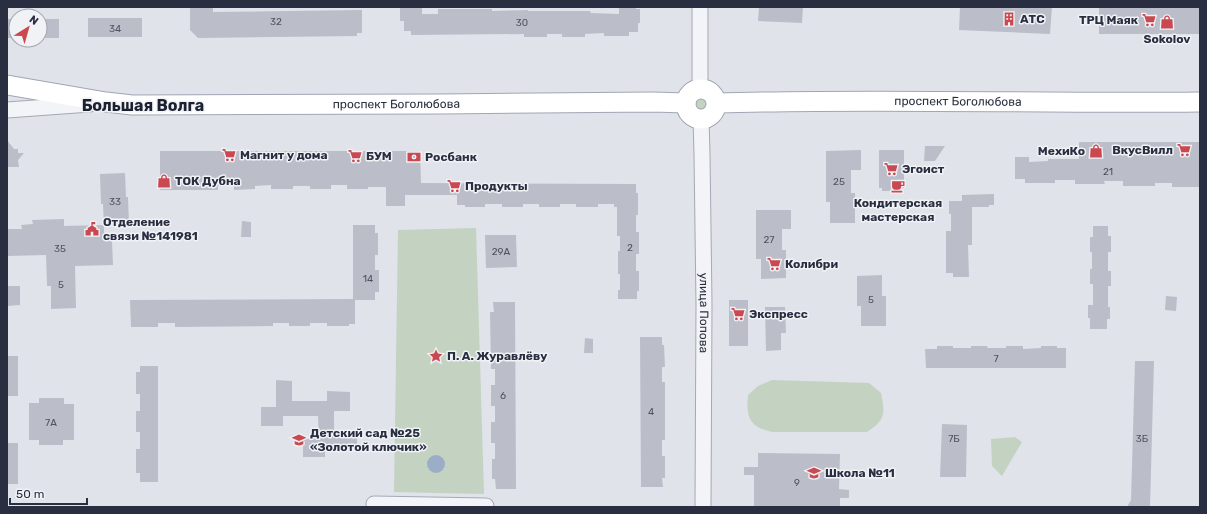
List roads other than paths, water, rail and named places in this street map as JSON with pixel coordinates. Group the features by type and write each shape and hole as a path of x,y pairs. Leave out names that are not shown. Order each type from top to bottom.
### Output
{"main road":[{"name":"проспект Боголюбова","path":"7,85 132,105 686,103"},
{"path":"700,88 711,92 717,103 716,109 712,114 707,118 701,119 695,118 690,114 686,103 690,93 700,88"},
{"name":"проспект Боголюбова","path":"717,103 912,100 1098,103 1200,102"}],"street":[{"path":"700,7 700,88"},
{"name":"проспект Боголюбова","path":"7,110 106,102"},
{"name":"улица Попова","path":"701,119 704,304 703,507"},
{"path":"374,504 486,506"}],"water":[{"path":"432,455 440,455 445,460 443,471 440,473 432,473 427,468 427,460"}],"place":[{"name":"АТС","path":"1009,19"},
{"name":"ТРЦ Маяк","path":"1149,20"},
{"name":"Sokolov","path":"1167,22"},
{"name":"ВкусВилл","path":"1184,150"},
{"name":"МехиКо","path":"1096,151"},
{"name":"Магнит у дома","path":"229,155"},
{"name":"БУМ","path":"355,156"},
{"name":"Росбанк","path":"414,157"},
{"name":"Эгоист","path":"891,169"},
{"name":"ТОК Дубна","path":"164,181"},
{"name":"Продукты","path":"454,186"},
{"name":"Кондитерская мастерская","path":"898,186"},
{"name":"Отделение связи №141981","path":"92,229"},
{"name":"Колибри","path":"774,264"},
{"name":"Экспресс","path":"738,314"},
{"name":"П. А. Журавлёву","path":"436,356"},
{"name":"Детский сад №25 «Золотой ключик»","path":"299,440"},
{"name":"Школа №11","path":"814,473"}],"district":[{"name":"Большая Волга","path":"143,105"}]}
